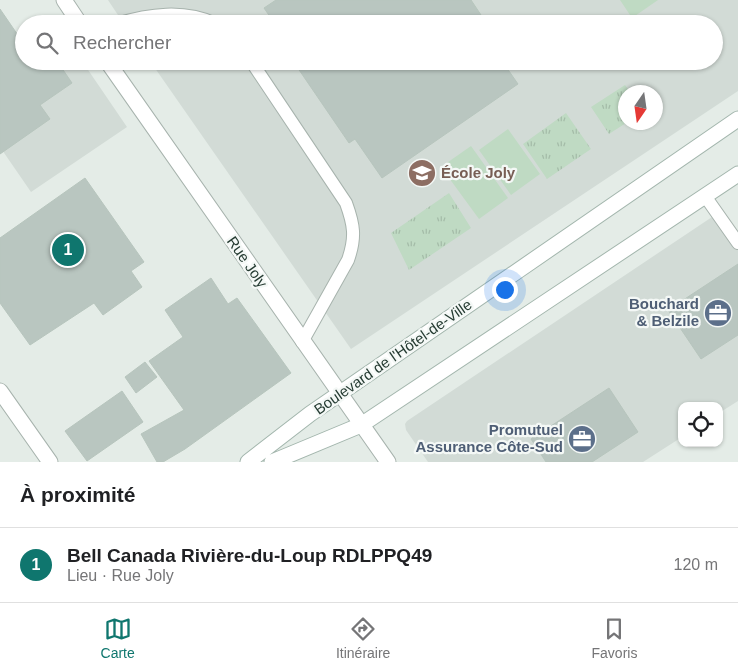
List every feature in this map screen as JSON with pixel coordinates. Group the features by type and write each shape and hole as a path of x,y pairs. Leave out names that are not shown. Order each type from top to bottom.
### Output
{"main road":[{"path":"64,0 74,15"},
{"name":"Rue Joly","path":"113,70 302,342 388,462"},
{"name":"Boulevard de l'Hôtel-de-Ville","path":"248,462 339,393 738,119"},
{"name":"Boulevard de l'Hôtel-de-Ville","path":"272,462 361,425 738,174"},
{"path":"0,391 50,462"}],"lane":[{"path":"161,15 190,15"},
{"path":"257,70 346,202 352,219 353,240 348,260 302,342"},
{"path":"706,196 738,243"}],"shaded area":[{"name":"École Joly","path":"108,0 738,0 738,91 351,349 156,70 723,70 723,15 118,15"},
{"path":"15,43 15,70 88,70 127,127 31,192 0,147 0,53"},
{"path":"718,213 738,243 738,401 723,410 723,402 678,402 678,440 643,462 428,462 406,430 405,424"}],"green space":[{"path":"620,0 658,0 636,15 630,15"},
{"path":"618,90 618,128 609,134 591,107"},
{"path":"566,113 591,149 547,179 523,144"},
{"path":"508,129 540,174 511,195 479,150"},
{"path":"471,146 508,198 479,219 441,167"},
{"path":"449,193 471,228 409,270 391,233"}],"building":[{"path":"276,0 471,0 481,15 269,15 264,8"},
{"path":"0,9 15,31 15,70 63,70 72,83 40,105 50,119 0,154"},
{"path":"299,70 508,70 518,84 382,178 355,139 349,143"},
{"path":"85,178 144,262 131,271 142,287 103,315 94,303 30,345 0,303 0,238"},
{"path":"738,264 738,335 701,359 668,310"},
{"path":"211,278 228,304 237,298 291,373 185,449 163,462 157,462 141,434 184,410 149,361 183,337 165,310"},
{"path":"145,362 157,377 136,393 125,377"},
{"path":"609,388 638,432 592,462 546,462 531,439"},
{"path":"122,391 143,422 87,461 65,431"}],"place":[{"name":"École Joly","path":"422,173"},
{"name":"Bell Canada Rivière-du-Loup RDLPPQ49","path":"68,250"},
{"name":"Bouchard & Belzile","path":"718,313"},
{"name":"Promutuel Assurance Côte-Sud","path":"582,439"}]}
